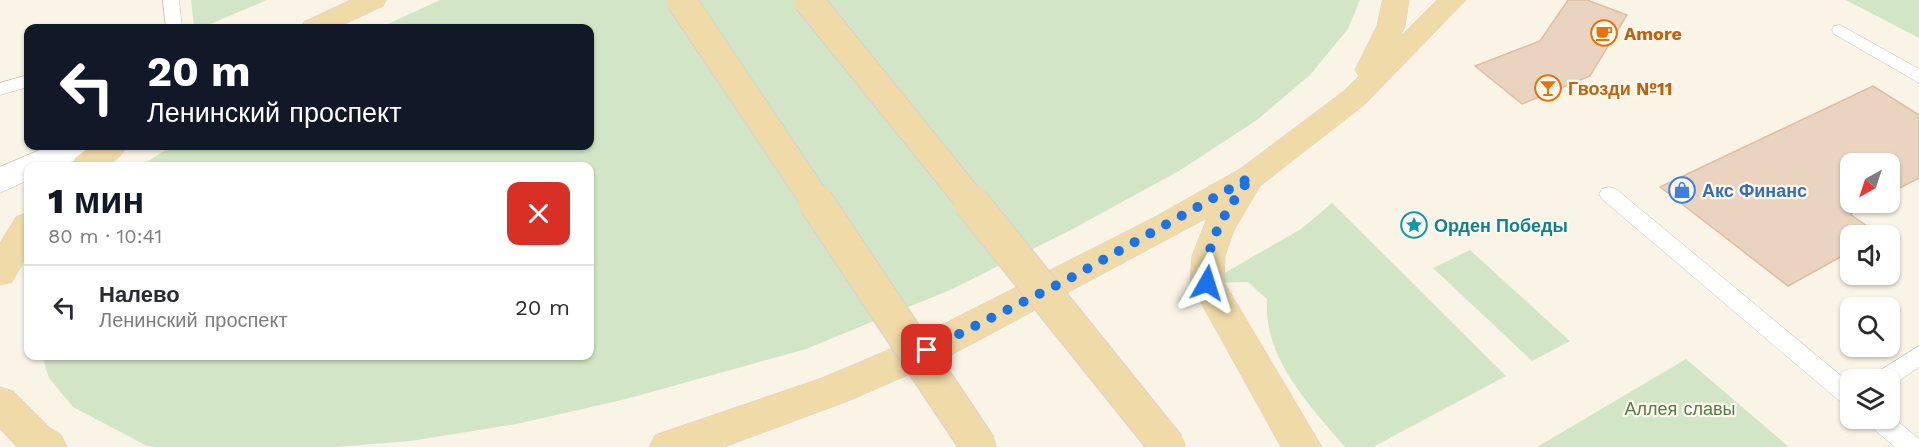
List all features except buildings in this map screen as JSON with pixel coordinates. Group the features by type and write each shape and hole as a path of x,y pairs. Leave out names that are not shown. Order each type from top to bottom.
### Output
{"main road":[{"path":"321,24 350,7 373,0"},
{"path":"681,0 979,447"},
{"path":"808,0 1168,447"},
{"path":"1354,98 1391,26 1395,0"},
{"path":"682,446 835,390 927,350 1077,274 1251,177 1354,98 1453,0"},
{"path":"41,162 67,150"},
{"path":"91,162 107,150"},
{"path":"0,180 24,170"},
{"path":"1251,177 1219,225 1206,267 1207,283 1302,447"},
{"path":"0,272 24,233"},
{"path":"0,403 35,439 47,447"}],"lane":[{"path":"171,0 174,24"},
{"path":"1840,30 1919,77"},
{"path":"0,88 24,82"},
{"path":"1609,194 1840,388"},
{"path":"1899,369 1919,355"},
{"path":"1890,429 1912,447"}],"green space":[{"path":"191,0 267,0 210,24 194,24"},
{"path":"440,0 1360,0 1348,29 1310,75 1257,120 1179,171 1067,232 950,290 806,349 626,399 517,424 411,441 335,447 156,447 147,446 73,407 49,378 43,360 594,360 594,162 146,162 166,150 594,150 594,24 388,24"},
{"path":"1846,0 1919,0 1919,38"},
{"path":"1332,203 1506,376 1373,447 1345,447 1303,397 1280,361 1272,341 1267,299 1248,282 1207,283 1301,229"},
{"path":"1470,250 1570,341 1532,361 1433,268"},
{"name":"Аллея славы","path":"1686,359 1789,447 1537,447"}],"place":[{"name":"Amore","path":"1604,33"},
{"name":"Гвозди №11","path":"1548,88"},
{"name":"Акс Финанс","path":"1682,190"},
{"name":"Орден Победы","path":"1414,225"}],"route":[{"path":"927,350 1067,280 1166,227 1251,177 1219,225 1206,267 1207,283"}]}
